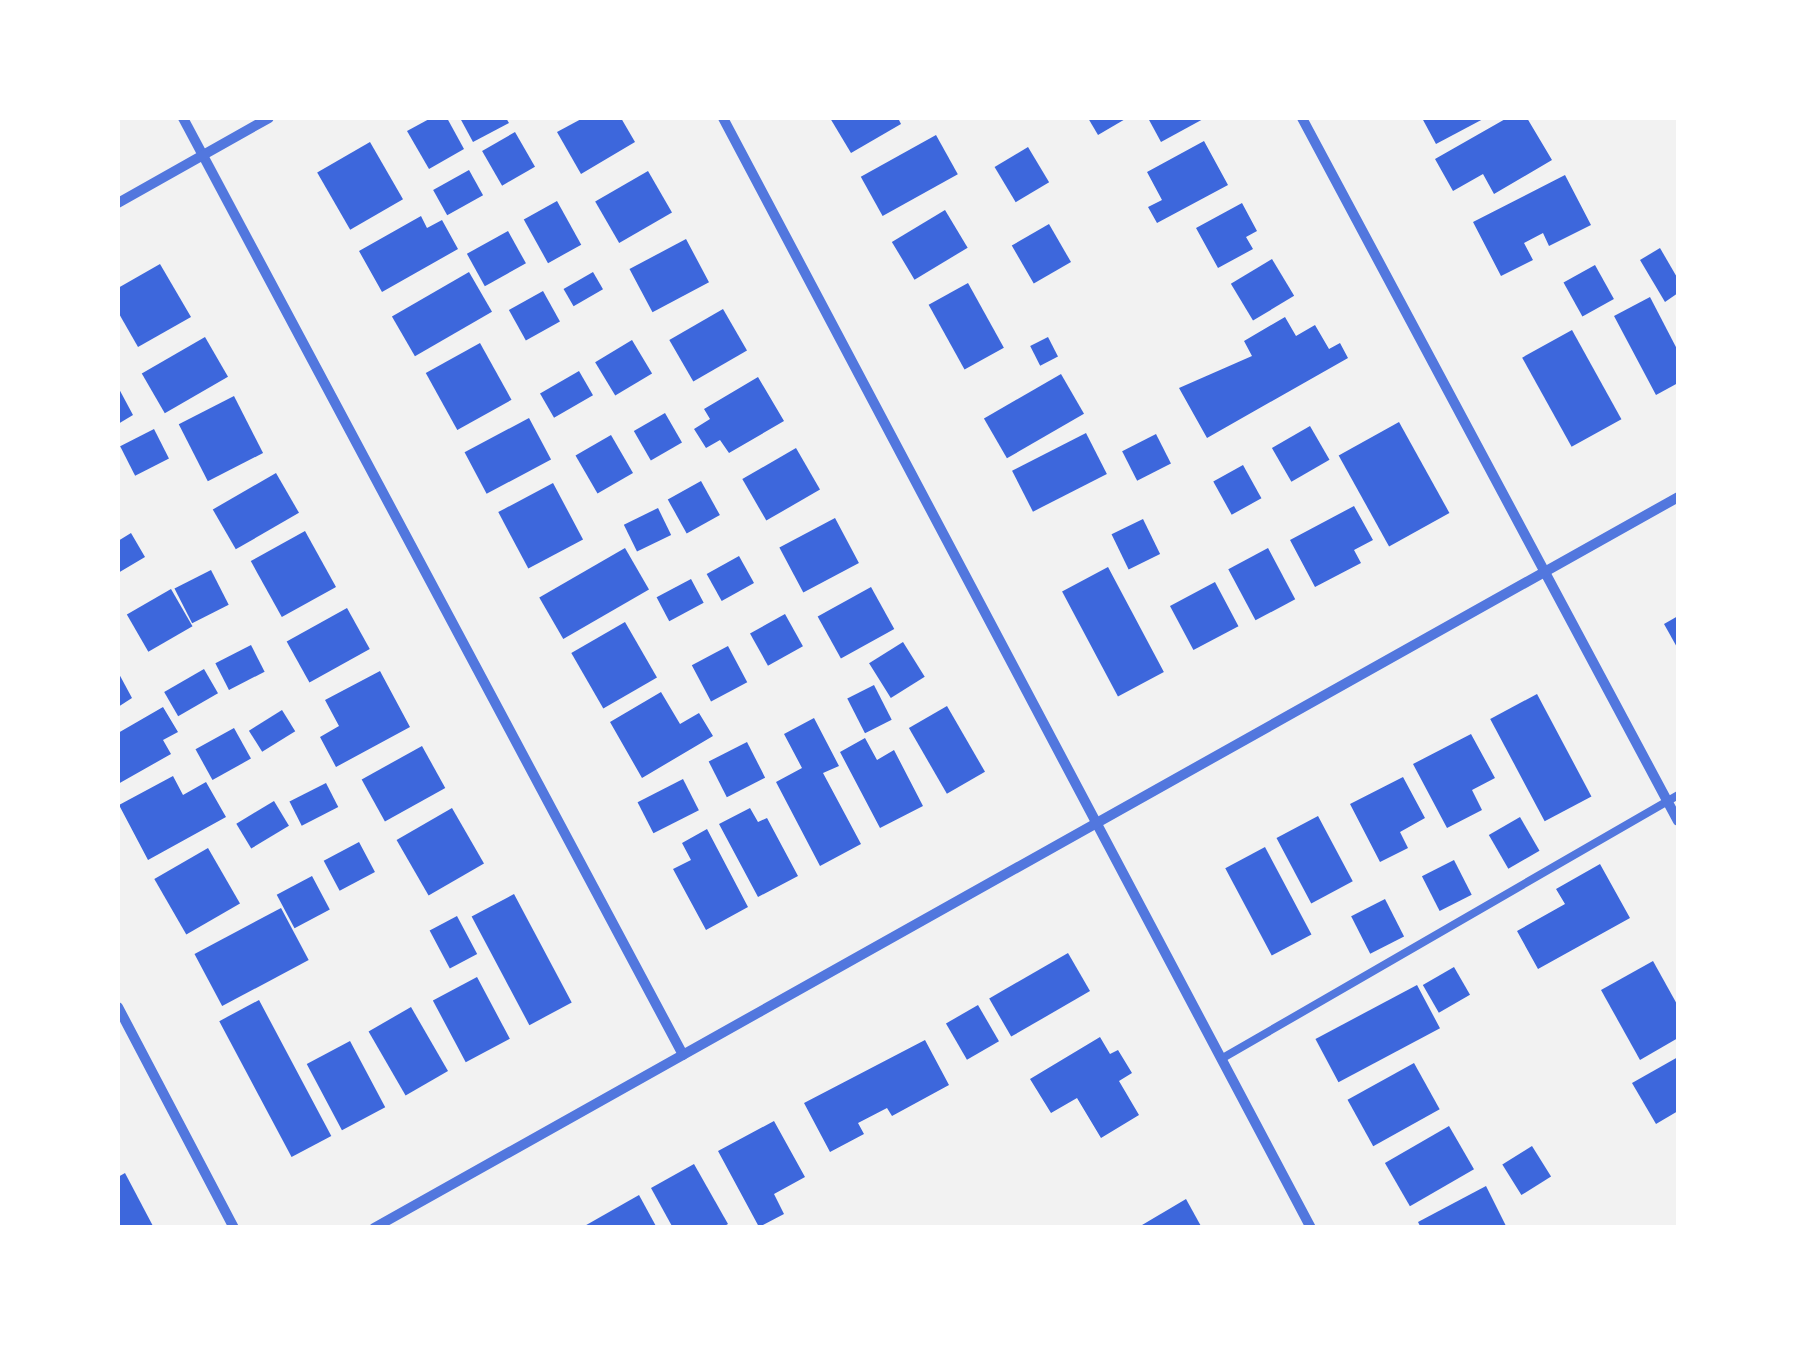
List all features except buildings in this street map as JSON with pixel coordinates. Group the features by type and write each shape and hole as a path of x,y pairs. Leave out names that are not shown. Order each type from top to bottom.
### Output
{"street":[{"path":"182,118 683,1055"},
{"path":"118,203 269,118"},
{"path":"722,118 1310,1228"},
{"path":"1302,118 1545,572 1673,798 1678,821"},
{"path":"374,1228 1678,497"},
{"path":"118,1007 234,1228"}],"lane":[{"path":"1221,1059 1673,798"}]}
